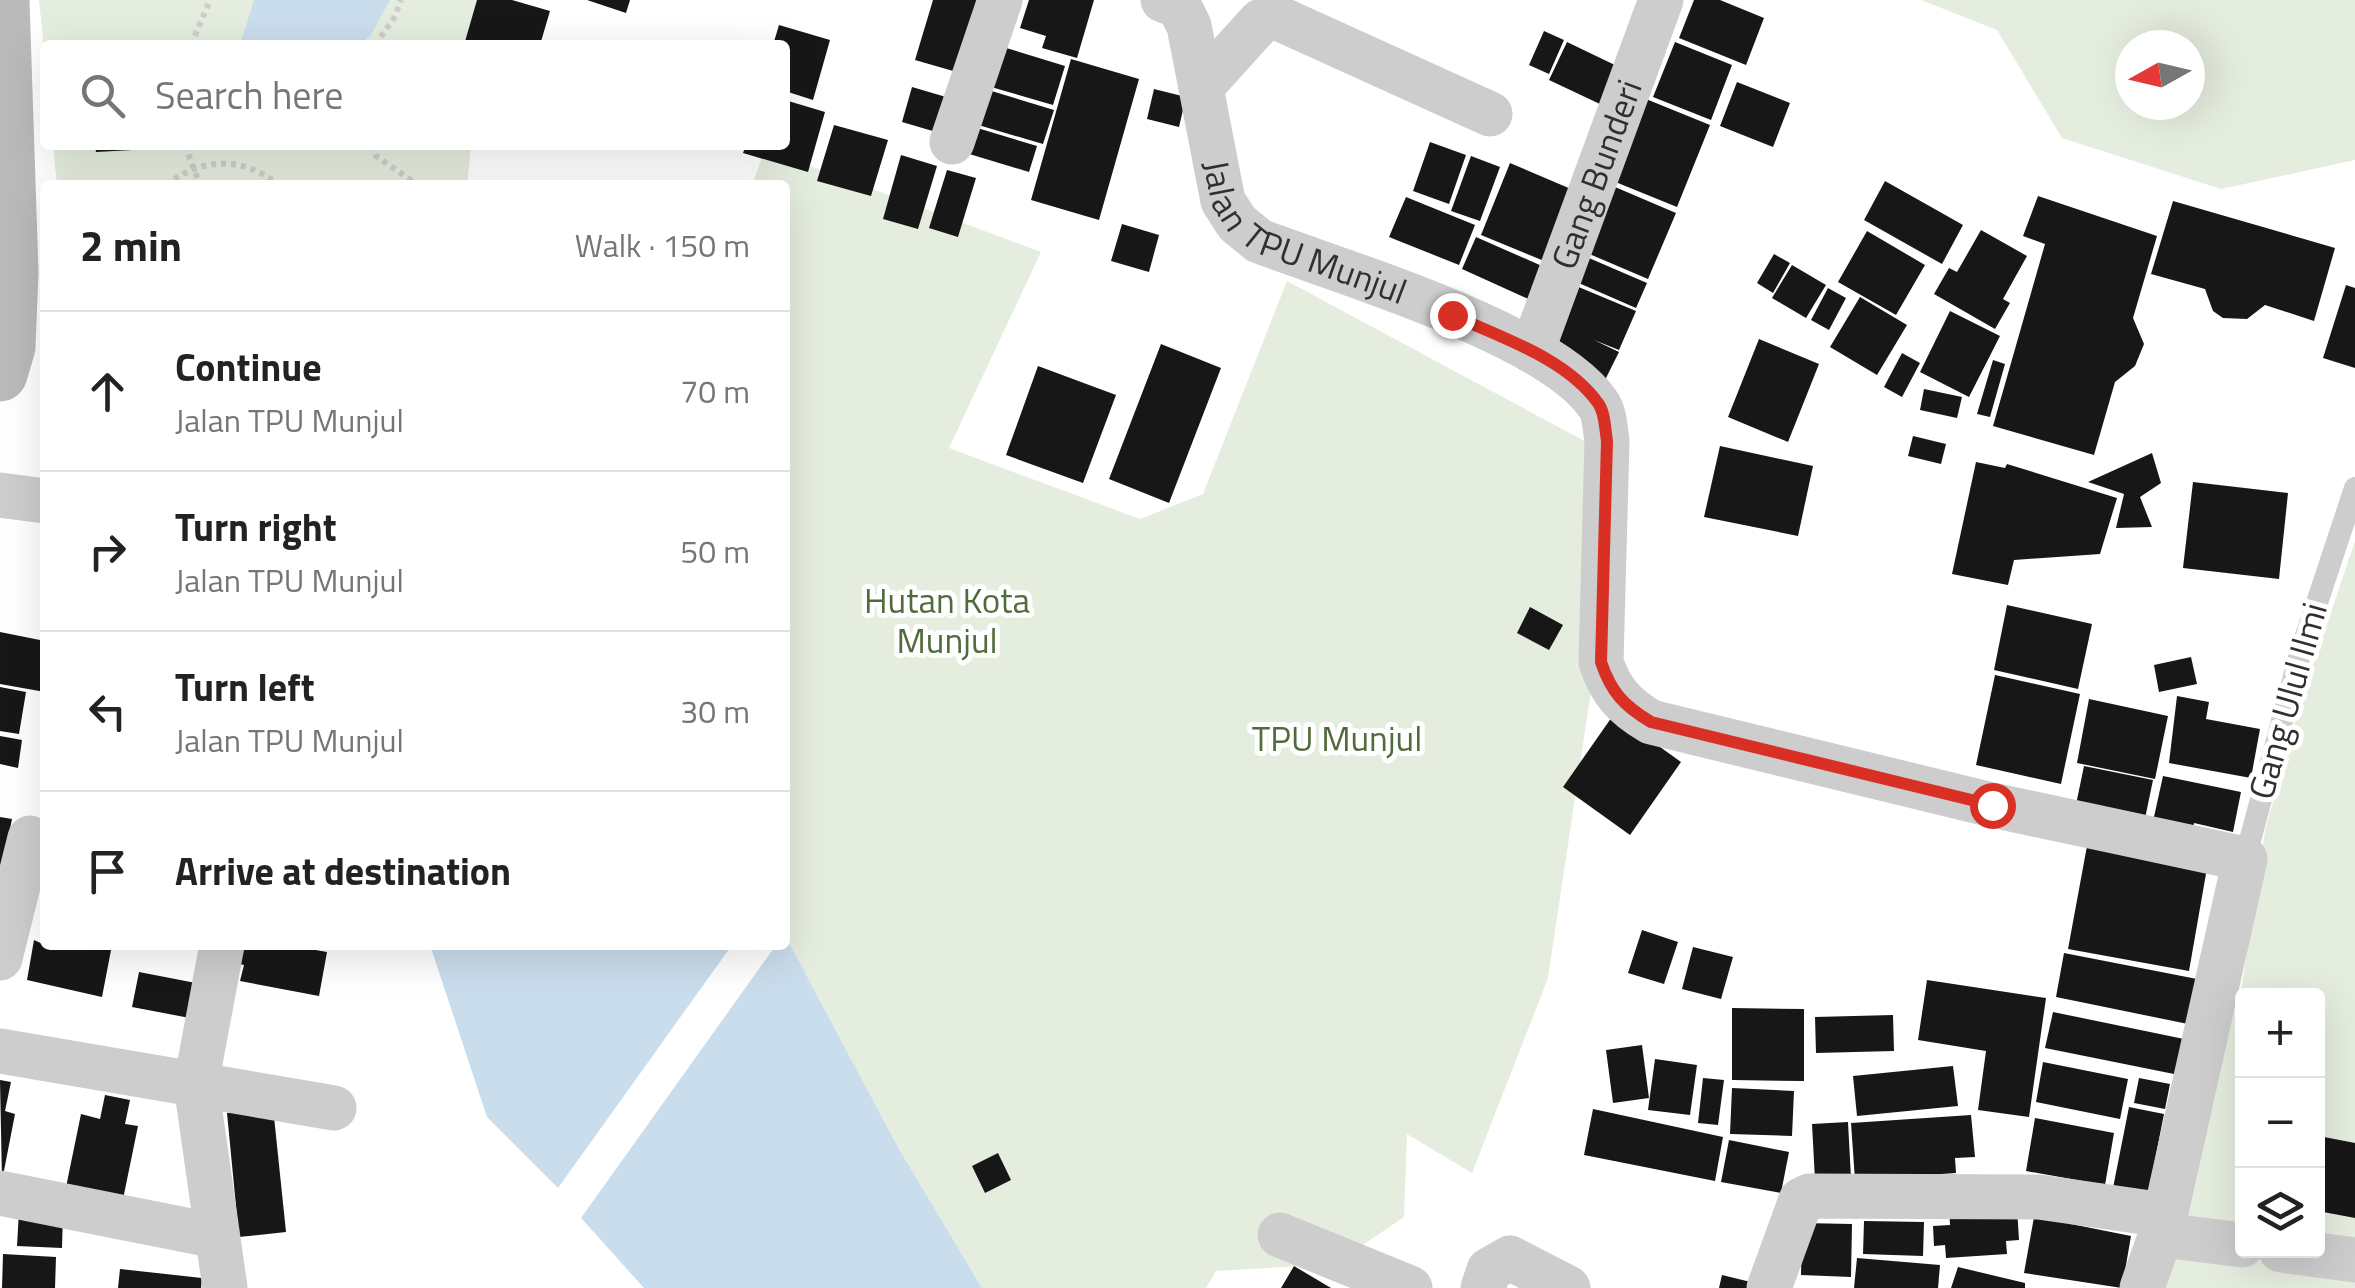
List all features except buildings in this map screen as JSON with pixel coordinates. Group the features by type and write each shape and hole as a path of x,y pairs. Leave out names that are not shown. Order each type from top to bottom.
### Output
{"street":[{"path":"0,374 8,348 12,273 2,0"},
{"path":"952,142 1000,0"},
{"name":"Jalan TPU Munjul","path":"1162,0 1179,6 1189,26 1223,201 1237,223 1259,241 1452,315 1532,351 1576,382 1600,406 1607,441 1601,662 1610,687 1626,707 1670,727 1992,805 2245,859"},
{"name":"Gang Bunderi","path":"1532,351 1660,0"},
{"path":"1201,87 1260,21 1276,17 1490,114"},
{"path":"0,496 40,500"},
{"path":"0,958 30,838"},
{"path":"2142,1288 2168,1226 2245,859"},
{"path":"221,950 196,1084 225,1288"},
{"path":"0,1051 334,1108"},
{"path":"0,1194 216,1236"},
{"path":"1769,1288 1800,1200 1809,1196 2012,1196 2235,1243"},
{"path":"1280,1236 1356,1263 1410,1288"},
{"path":"2325,1256 2355,1260"},
{"path":"1483,1288 1488,1270 1510,1258 1568,1288"}],"lane":[{"name":"Gang Ulul Ilmi","path":"2245,859 2300,654 2355,488"}],"path":[{"path":"195,40 210,0"},
{"path":"377,40 401,0"},
{"path":"187,150 198,180"},
{"path":"374,150 376,156 411,180"},
{"path":"174,180 194,168 241,164 269,180"}],"green space":[{"path":"39,0 505,0 491,40 43,40"},
{"path":"1921,0 2355,0 2355,160 2221,189 2062,138 1997,30"},
{"path":"54,150 470,150 468,180 56,180"},
{"path":"768,150 1041,252 949,448 1140,519 1203,494 1287,281 1592,445 1594,671 1548,978 1472,1173 1407,1134 1404,1217 1335,1264 1216,1271 1206,1288 982,1288 899,1149 790,944 790,180 754,180"},
{"path":"2355,541 2355,1288 2152,1288 2235,1009 2235,1258 2325,1258 2325,988 2241,988 2265,831 2299,707"}],"water":[{"path":"254,0 390,0 366,40 242,40"},
{"path":"790,944 899,1149 982,1288 644,1288 581,1218 772,950 790,950"},
{"path":"432,950 728,950 558,1188 487,1117"}],"route":[{"path":"1452,315 1532,351 1576,382 1600,406 1607,441 1601,662 1610,687 1626,707 1651,722 1992,805"}],"park label":[{"name":"Hutan Kota Munjul","path":"947,621"},
{"name":"TPU Munjul","path":"1337,739"}]}
